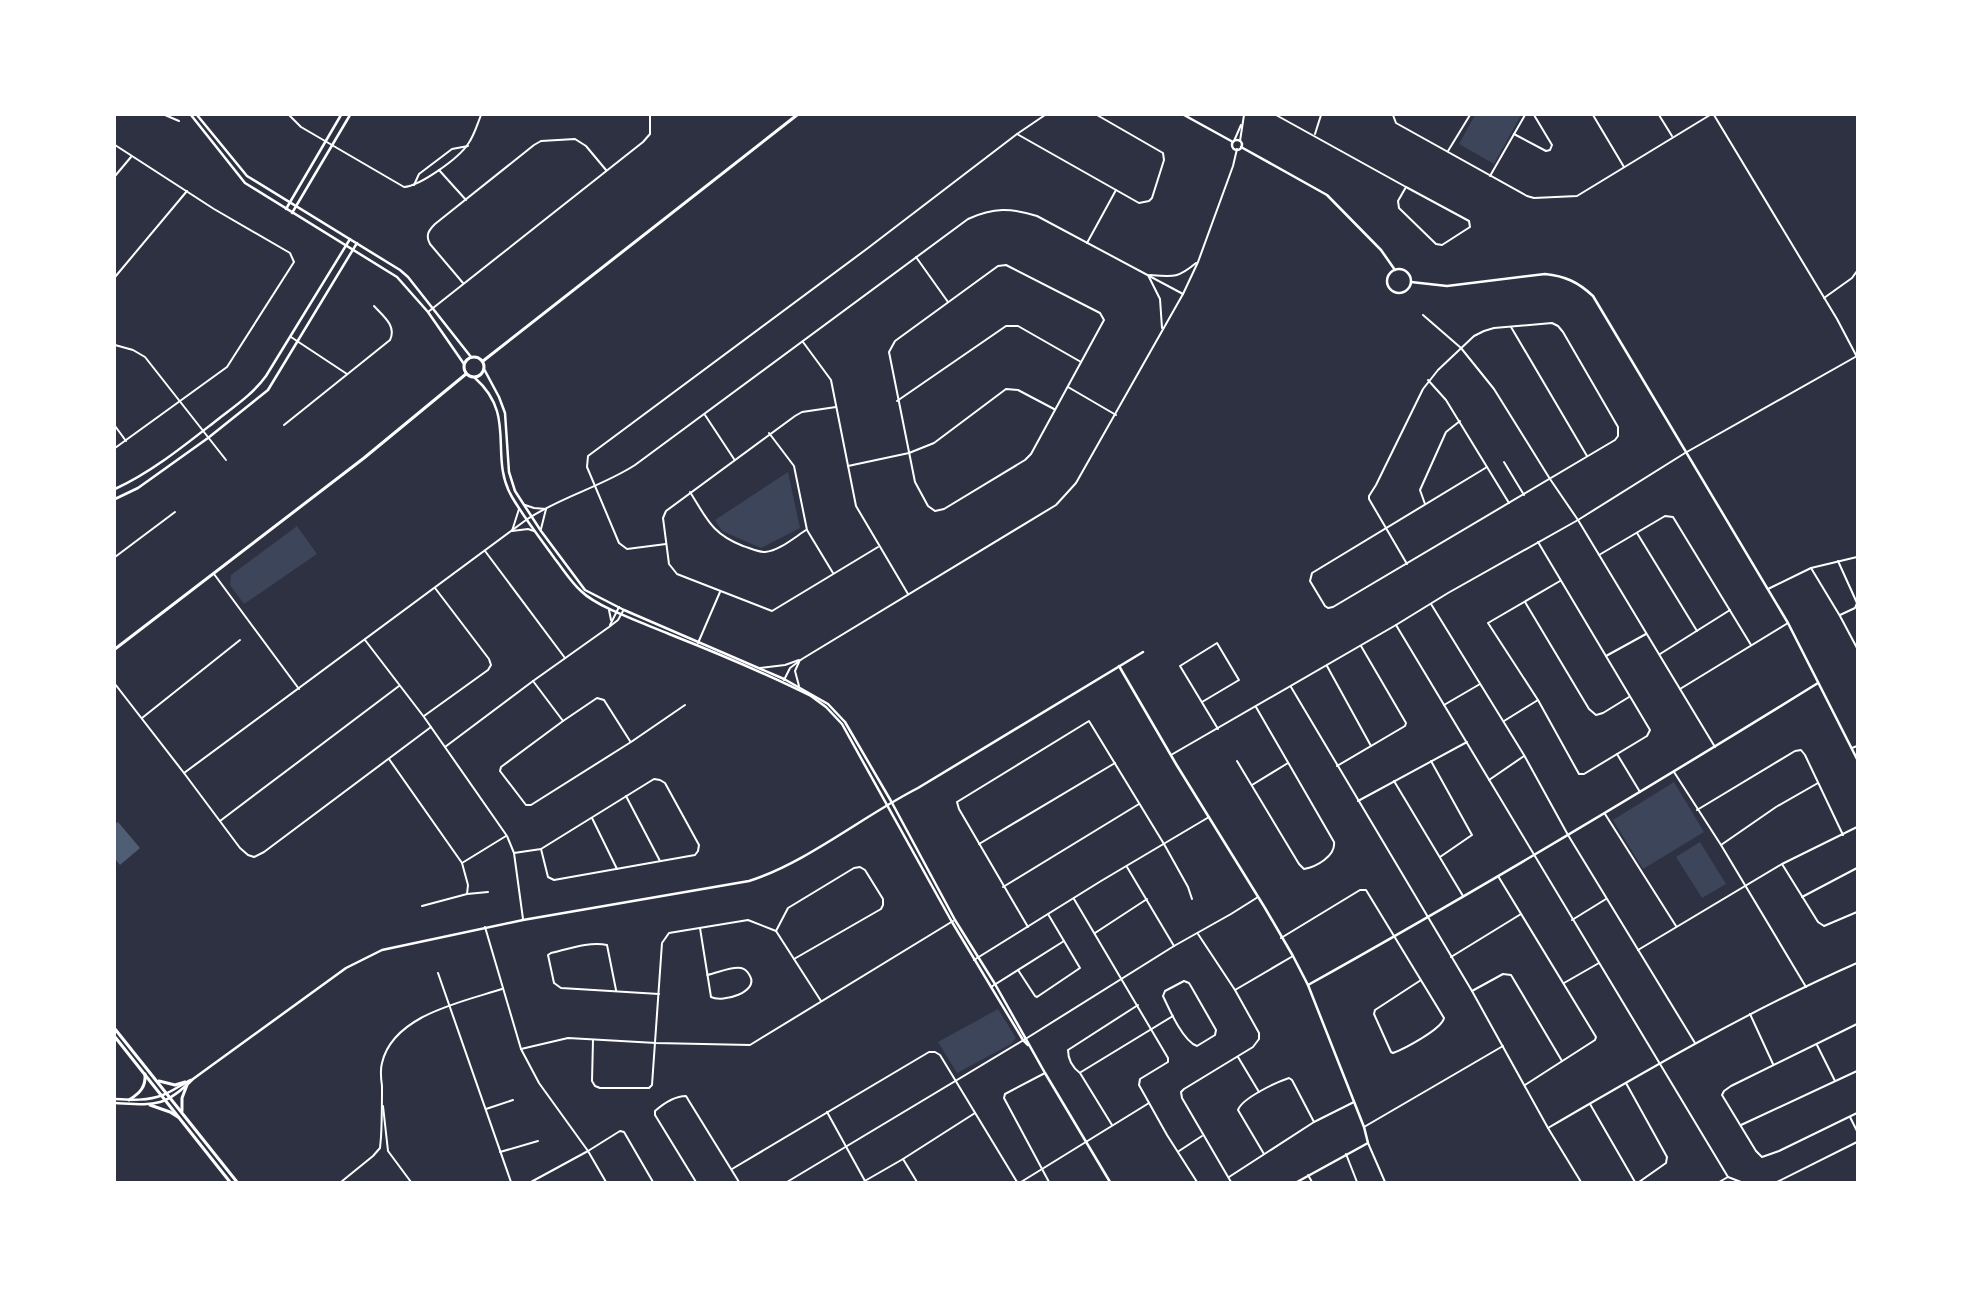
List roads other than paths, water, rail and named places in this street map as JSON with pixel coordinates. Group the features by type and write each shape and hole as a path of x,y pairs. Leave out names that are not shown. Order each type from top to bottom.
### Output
{"main road":[{"path":"483,361 797,115"},
{"path":"466,374 464,364 471,357 476,357 483,361"},
{"path":"466,374 475,378 481,375 484,369 483,361"},
{"path":"115,649 364,458 466,374"},
{"path":"115,1029 237,1182"},
{"path":"115,1037 230,1182"},
{"path":"129,1100 142,1090 146,1074"},
{"path":"156,1080 170,1085 186,1084 182,1098 182,1111"},
{"path":"150,1105 170,1112 181,1119"}],"street":[{"path":"165,115 179,121"},
{"path":"191,115 245,183 397,277 428,312 464,364"},
{"path":"289,115 301,127 333,144 400,187 420,183 461,153 468,146 481,115"},
{"path":"286,209 341,115"},
{"path":"292,213 350,115"},
{"path":"428,312 648,138 651,128 650,115"},
{"path":"666,544 623,548 619,543 587,467 587,460 590,454 1045,115"},
{"path":"1017,134 1139,203 1149,202 1152,198 1164,156 1160,150 1097,115"},
{"path":"1184,115 1234,141 1240,141"},
{"path":"1241,147 1240,141 1244,115"},
{"path":"1276,115 1469,221 1470,227 1442,245 1436,244 1399,208 1398,202 1406,187"},
{"path":"1314,135 1321,115"},
{"path":"1392,115 1396,123 1530,197 1572,198 1710,115"},
{"path":"1448,152 1470,115"},
{"path":"1490,176 1525,115"},
{"path":"1514,134 1546,151 1551,149 1552,145 1534,115"},
{"path":"1593,115 1624,167"},
{"path":"1659,115 1673,137"},
{"path":"1171,755 1218,730 1431,604 1578,520 1685,453 1857,356 1714,115"},
{"path":"199,116 238,166 255,182 400,270 433,308 471,357"},
{"path":"1237,150 1233,148 1234,141 1242,123"},
{"path":"463,284 430,244 427,237 428,232 436,224 466,200 541,141 575,139 581,142 606,170"},
{"path":"115,145 131,157 290,253 294,262 227,367 115,448"},
{"path":"414,185 419,174 452,149 468,146"},
{"path":"784,681 790,668 802,658 1056,505 1076,483 1183,294 1198,262 1237,150 1241,147"},
{"path":"1241,147 1327,195 1381,250 1394,270"},
{"path":"115,176 131,157"},
{"path":"233,169 238,166"},
{"path":"439,170 466,200"},
{"path":"1087,243 1116,190"},
{"path":"115,277 187,191"},
{"path":"184,773 526,520 563,499 621,474 968,220 983,213 998,210 1024,212 1038,216 1183,294"},
{"path":"115,489 138,478 203,431 255,390 266,376 350,239"},
{"path":"115,499 138,488 208,438 268,390 357,243"},
{"path":"916,257 948,302"},
{"path":"1148,275 1174,276 1184,273 1198,262"},
{"path":"1006,265 1014,267 1100,313 1104,317 1081,363 1031,454 1025,460 944,509 935,511 928,506 915,482 897,402 889,352 895,341 998,266 1006,265"},
{"path":"1399,269 1407,272 1411,282 1410,287 1404,292 1398,293 1391,290 1389,286 1388,278 1394,270 1399,269"},
{"path":"1824,298 1852,278 1857,271"},
{"path":"1411,282 1448,286 1545,274 1559,275 1583,286 1593,296 1685,453 1788,622 1857,759"},
{"path":"1148,275 1160,299 1163,330"},
{"path":"284,425 390,340 393,335 392,327 374,306"},
{"path":"1423,315 1461,348 1494,389 1578,520 1715,746"},
{"path":"1407,564 1386,528 1369,496 1422,388 1474,336 1484,331 1552,323 1563,332 1619,431 1615,440 1407,564 1333,607 1328,608 1325,606 1310,581 1312,573 1386,528 1425,504 1487,467"},
{"path":"897,402 1011,324 1018,326 1081,363"},
{"path":"1511,327 1587,456"},
{"path":"290,337 348,375"},
{"path":"803,342 831,380 856,506 878,547 908,594"},
{"path":"115,345 140,353 145,358 226,460"},
{"path":"484,369 503,406 506,417 509,472 515,491 531,517 585,590 624,610 760,668 811,696 826,707 842,724 953,921 1023,1040 1029,1046"},
{"path":"475,378 490,394 497,408 500,422 504,478 511,495 534,531 581,591 617,612 799,686 828,704 845,722 892,801 953,921"},
{"path":"1428,380 1446,400 1460,421 1509,503"},
{"path":"1068,387 1116,415"},
{"path":"848,466 909,453 934,443 1006,389 1018,390 1056,410"},
{"path":"836,406 802,412 734,459 664,514 666,544 670,564 677,574 772,611 878,547"},
{"path":"704,414 734,459"},
{"path":"1425,504 1420,490 1446,432 1460,421"},
{"path":"115,426 126,441"},
{"path":"769,434 796,472 807,530 833,573"},
{"path":"1504,462 1524,494"},
{"path":"690,492 713,529 726,539 757,551 766,552 774,549 807,530"},
{"path":"523,504 534,508 546,508"},
{"path":"512,531 519,508"},
{"path":"541,531 541,522 546,508"},
{"path":"115,557 175,512"},
{"path":"1599,555 1665,516 1673,517 1751,645"},
{"path":"512,531 528,529 534,531"},
{"path":"1637,533 1697,631"},
{"path":"1538,542 1650,730 1647,736 1584,774 1579,774 1538,700 1488,623 1560,581"},
{"path":"485,551 566,658"},
{"path":"1768,589 1811,568 1857,557"},
{"path":"1838,561 1857,603 1855,608 1840,616"},
{"path":"1811,568 1857,648"},
{"path":"214,574 299,689"},
{"path":"424,717 488,670 491,665 489,659 435,588"},
{"path":"697,645 720,592"},
{"path":"1525,602 1589,709 1596,715 1603,713 1629,697"},
{"path":"1431,604 1504,721 1568,835 1694,1043"},
{"path":"606,606 611,622"},
{"path":"609,628 619,607"},
{"path":"445,747 533,681 609,628 624,610"},
{"path":"1660,654 1730,610"},
{"path":"1680,689 1788,622"},
{"path":"1396,625 1728,1176 1741,1182"},
{"path":"1606,656 1647,633"},
{"path":"142,718 240,640"},
{"path":"364,640 424,717 507,836 514,853 524,920"},
{"path":"1202,702 1238,680 1217,643 1180,666 1218,730"},
{"path":"1337,766 1405,726 1406,723 1362,646"},
{"path":"115,1103 150,1105 166,1101 186,1084 346,968 370,954 401,944 485,927 749,881 764,876 943,773 1143,652"},
{"path":"760,668 785,665 802,658"},
{"path":"799,686 795,671 802,658"},
{"path":"1119,666 1171,755 1258,896 1308,985 1364,1127 1368,1143 1385,1182"},
{"path":"1327,666 1371,746"},
{"path":"533,681 563,721"},
{"path":"1308,985 1605,814 1818,683"},
{"path":"115,684 240,848 248,856 254,858 431,727"},
{"path":"1444,705 1480,684"},
{"path":"220,821 399,686"},
{"path":"1291,687 1472,992 1548,1128 1581,1182"},
{"path":"631,742 604,700 597,698 563,721 501,768 500,771 526,805 531,805 631,742 685,705"},
{"path":"1504,721 1538,700"},
{"path":"1237,761 1299,864 1304,869 1311,868 1332,854 1335,849 1334,842 1256,707"},
{"path":"1028,927 958,809 957,802 1089,721 1164,844 1188,887 1192,899"},
{"path":"1358,801 1467,742"},
{"path":"1852,748 1857,746"},
{"path":"1697,810 1795,751 1800,750 1806,755 1842,835"},
{"path":"1618,754 1640,792"},
{"path":"1489,780 1524,755"},
{"path":"389,759 462,864 468,894"},
{"path":"1431,761 1472,834 1440,858"},
{"path":"1252,785 1289,762"},
{"path":"979,844 1115,763"},
{"path":"1674,772 1721,845 1806,987"},
{"path":"514,853 541,849 654,779 665,783 698,845 698,851 695,855 575,877 550,879 548,878 541,849"},
{"path":"1394,781 1463,896"},
{"path":"1721,845 1776,807 1818,783"},
{"path":"626,796 660,862"},
{"path":"1003,886 1139,804"},
{"path":"1605,814 1676,927"},
{"path":"976,959 1210,816"},
{"path":"592,817 617,869"},
{"path":"1638,950 1782,864 1857,828"},
{"path":"462,864 507,836"},
{"path":"1782,864 1814,917 1824,926 1857,912"},
{"path":"776,931 788,908 854,868 860,867 865,870 883,899 881,909 794,959"},
{"path":"1127,867 1174,946"},
{"path":"1802,897 1857,868"},
{"path":"1498,876 1596,1039 1524,1085"},
{"path":"1282,938 1363,889 1366,890 1395,936 1444,1018 1444,1022 1416,1042 1393,1053 1374,1014 1375,1010 1421,980"},
{"path":"422,906 468,894 488,892"},
{"path":"788,1182 1123,980 1174,946 1198,934 1258,896"},
{"path":"1074,899 1138,1005 1168,1060 1139,1082 1139,1085 1167,1135 1179,1151 1197,1182"},
{"path":"1095,933 1147,899"},
{"path":"1572,920 1606,899"},
{"path":"1018,970 1037,997 1079,971 1079,965 1048,914"},
{"path":"1451,957 1521,914"},
{"path":"593,1040 592,1081 595,1086 600,1088 645,1090 652,1085 662,942 669,933 748,920 776,931 821,1001"},
{"path":"520,1049 562,1038 750,1045 953,921"},
{"path":"485,927 520,1049 539,1082 588,1151 606,1182"},
{"path":"700,928 707,975 712,997 716,1000 726,1000 749,989 752,985 752,980 747,971 742,968 707,975"},
{"path":"1198,934 1259,1033 1259,1039 1253,1047 1184,1088 1181,1092 1182,1098 1231,1182"},
{"path":"991,986 1064,941"},
{"path":"616,990 607,945 580,946 551,952 548,955 552,975 557,986 561,988 659,994"},
{"path":"1234,990 1293,956"},
{"path":"976,959 995,984 1029,1046 1110,1182"},
{"path":"1564,983 1599,963"},
{"path":"1548,1128 1694,1043 1857,963"},
{"path":"438,973 511,1182"},
{"path":"1472,992 1503,974 1511,975 1562,1061"},
{"path":"1184,981 1189,983 1216,1033 1197,1046 1194,1045 1173,1016 1164,994 1165,991 1184,981"},
{"path":"341,1182 380,1148 382,1137 381,1064 388,1048 397,1035 417,1019 450,1005 502,990"},
{"path":"1112,1125 1080,1073 1068,1058 1068,1050 1138,1005"},
{"path":"1750,1014 1773,1064"},
{"path":"1080,1073 1173,1016"},
{"path":"1857,1024 1817,1045 1773,1064 1724,1091 1722,1095 1756,1151 1762,1156 1779,1150 1857,1113"},
{"path":"1817,1045 1835,1081"},
{"path":"1364,1127 1503,1046"},
{"path":"732,1169 929,1052 935,1052 940,1055 1017,1182"},
{"path":"1238,1057 1259,1092"},
{"path":"1741,1126 1857,1071"},
{"path":"1045,1073 1005,1094 1004,1098 1049,1182"},
{"path":"1264,1154 1238,1110 1241,1104 1259,1092 1286,1079 1292,1080 1314,1122"},
{"path":"1590,1104 1637,1182 1666,1164 1667,1157 1626,1083"},
{"path":"115,1099 140,1100 162,1096 186,1084"},
{"path":"696,1182 655,1115 655,1111 680,1096 686,1096 739,1182"},
{"path":"382,1097 388,1151 411,1182"},
{"path":"486,1109 512,1100"},
{"path":"1021,1182 1150,1102"},
{"path":"1228,1177 1314,1122 1354,1102"},
{"path":"827,1112 848,1147 864,1181 903,1159 975,1113"},
{"path":"1850,1117 1857,1131"},
{"path":"531,1182 620,1131 624,1132 653,1182"},
{"path":"1179,1151 1203,1135"},
{"path":"500,1152 538,1140"},
{"path":"1777,1182 1857,1142"},
{"path":"1297,1182 1368,1143"},
{"path":"1346,1154 1356,1182"},
{"path":"903,1159 917,1182"},
{"path":"1308,1175 1312,1182"},
{"path":"1718,1182 1728,1176"}]}
